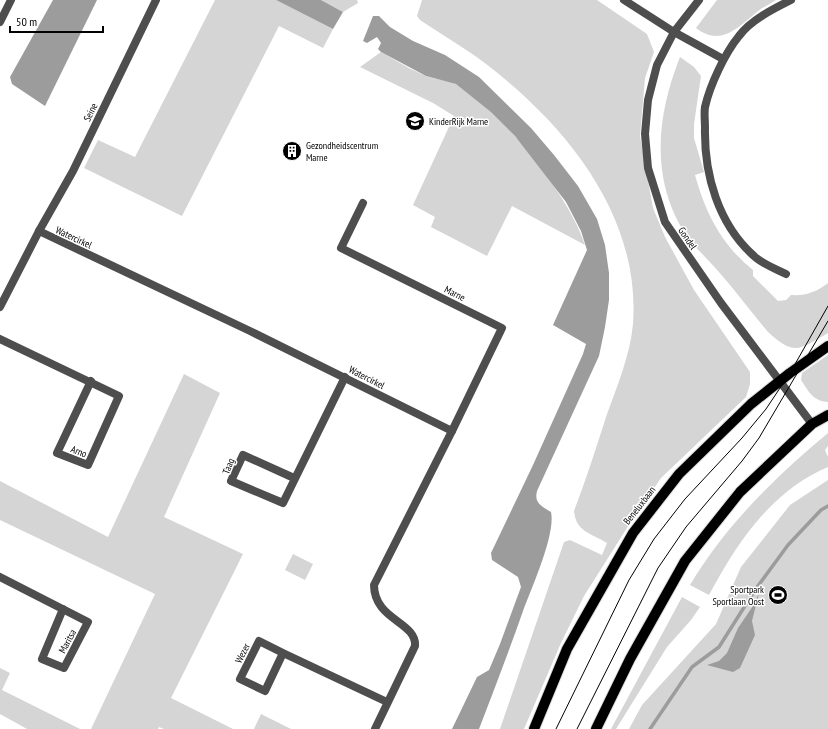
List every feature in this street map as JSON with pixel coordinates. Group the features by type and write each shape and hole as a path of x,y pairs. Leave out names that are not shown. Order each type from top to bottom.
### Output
{"main road":[{"name":"Beneluxbaan","path":"534,729 567,649 633,533 679,474 751,404 778,382 828,346"},
{"path":"596,729 630,659 685,561 740,492 812,424 828,415"}],"street":[{"path":"0,22 11,0"},
{"name":"Seine","path":"39,231 72,171 156,0"},
{"path":"624,0 674,32 723,59"},
{"name":"Gondel","path":"698,0 674,32 657,65 648,100 645,134 648,168 665,222 721,304 778,382 812,424"},
{"path":"786,274 754,257 734,233 720,210 710,180 704,146 705,107 723,59 739,35 767,12 791,0"},
{"name":"Marne","path":"363,203 341,248 502,328 452,431"},
{"path":"0,307 39,231"},
{"name":"Watercirkel","path":"39,231 345,377 452,431"},
{"name":"Arno","path":"0,339 91,381 119,396 88,466 57,453 91,381"},
{"name":"Taag","path":"294,478 243,455 232,481 283,503 345,377"},
{"path":"375,729 415,646 416,640 411,633 379,606 374,596 374,586 452,431"},
{"name":"Maritsa","path":"0,577 63,609 88,622 64,668 42,659 63,609"},
{"name":"Wezer","path":"284,653 265,691 240,679 259,641 387,702"}],"shaded area":[{"path":"53,0 97,0 45,106 12,84 10,77"},
{"path":"215,0 276,0 333,29 323,48 279,26 182,216 84,168 98,140 135,157"},
{"path":"276,0 321,0 343,12 333,29"},
{"path":"321,0 357,0 358,3 343,12"},
{"path":"422,0 597,0 647,34 654,52 645,78 640,136 653,208 665,237 694,290 750,372 750,384 746,397 661,478 632,520 584,596 561,643 524,729 500,729 564,542 570,540 602,555 607,543 581,528 575,518 574,511 629,348 633,324 632,283 624,244 610,207 590,173 566,140 539,110 509,83 464,48 420,20 417,16"},
{"path":"717,0 776,0 759,10 736,29 721,36 713,36 696,28"},
{"path":"373,16 379,16 390,27 413,41 445,55 479,77 531,128 578,186 597,219 605,245 609,273 609,300 599,356 537,491 536,495 539,504 551,512 552,522 550,534 537,576 479,729 452,729 477,677 489,670 521,587 518,577 492,560 491,553 583,354 586,344 553,325 587,250 581,231 566,202 515,136 491,112 456,84 426,76 381,52 378,49 381,43 377,37 367,43 363,41"},
{"path":"381,52 420,74 458,85 476,98 495,115 514,135 550,180 577,225 585,245 512,206 487,256 431,227 435,217 413,205 454,116 433,103 360,67"},
{"path":"680,57 694,67 701,76 694,124 694,138 704,172 695,175 704,203 723,239 753,270 753,276 778,301 786,300 791,295 811,293 828,283 828,333 811,343 798,348 791,348 777,340 768,332 684,232 673,211 666,190 662,168 662,123 672,79"},
{"path":"828,355 828,402 815,398 801,380 802,373"},
{"path":"184,374 220,393 164,517 243,554 171,698 233,729 164,729 159,727 158,729 91,729 155,594 0,520 0,481 108,537"},
{"path":"828,433 828,446 825,450 828,457 828,467 808,477 789,490 758,520 731,556 709,595 690,585 719,542 753,503 789,467"},
{"name":"Sportpark Sportlaan Oost","path":"828,480 828,729 629,729 642,705 716,624 741,567 790,505"},
{"path":"293,554 313,564 305,580 285,570"},
{"path":"759,593 752,621 755,635 740,668 733,672 707,665 719,661 727,653 738,628 753,606"},
{"path":"682,597 700,607 691,620 667,647 616,729 611,729"},
{"path":"0,668 10,673 2,690 80,729 27,729 0,714"},
{"path":"261,714 291,729 254,729"}],"waterway":[{"path":"650,729 692,667 719,647 755,590 788,545 821,510 828,506"}],"tram line":[{"path":"556,729 629,580 654,539 685,499 742,438 766,409 790,373 828,306"},
{"path":"577,729 658,568 686,527 742,461 759,438 828,321"}],"place":[{"name":"KinderRijk Marne","path":"415,121"},
{"name":"Gezondheidscentrum Marne","path":"292,151"},
{"name":"Sportpark Sportlaan Oost","path":"778,595"}]}
